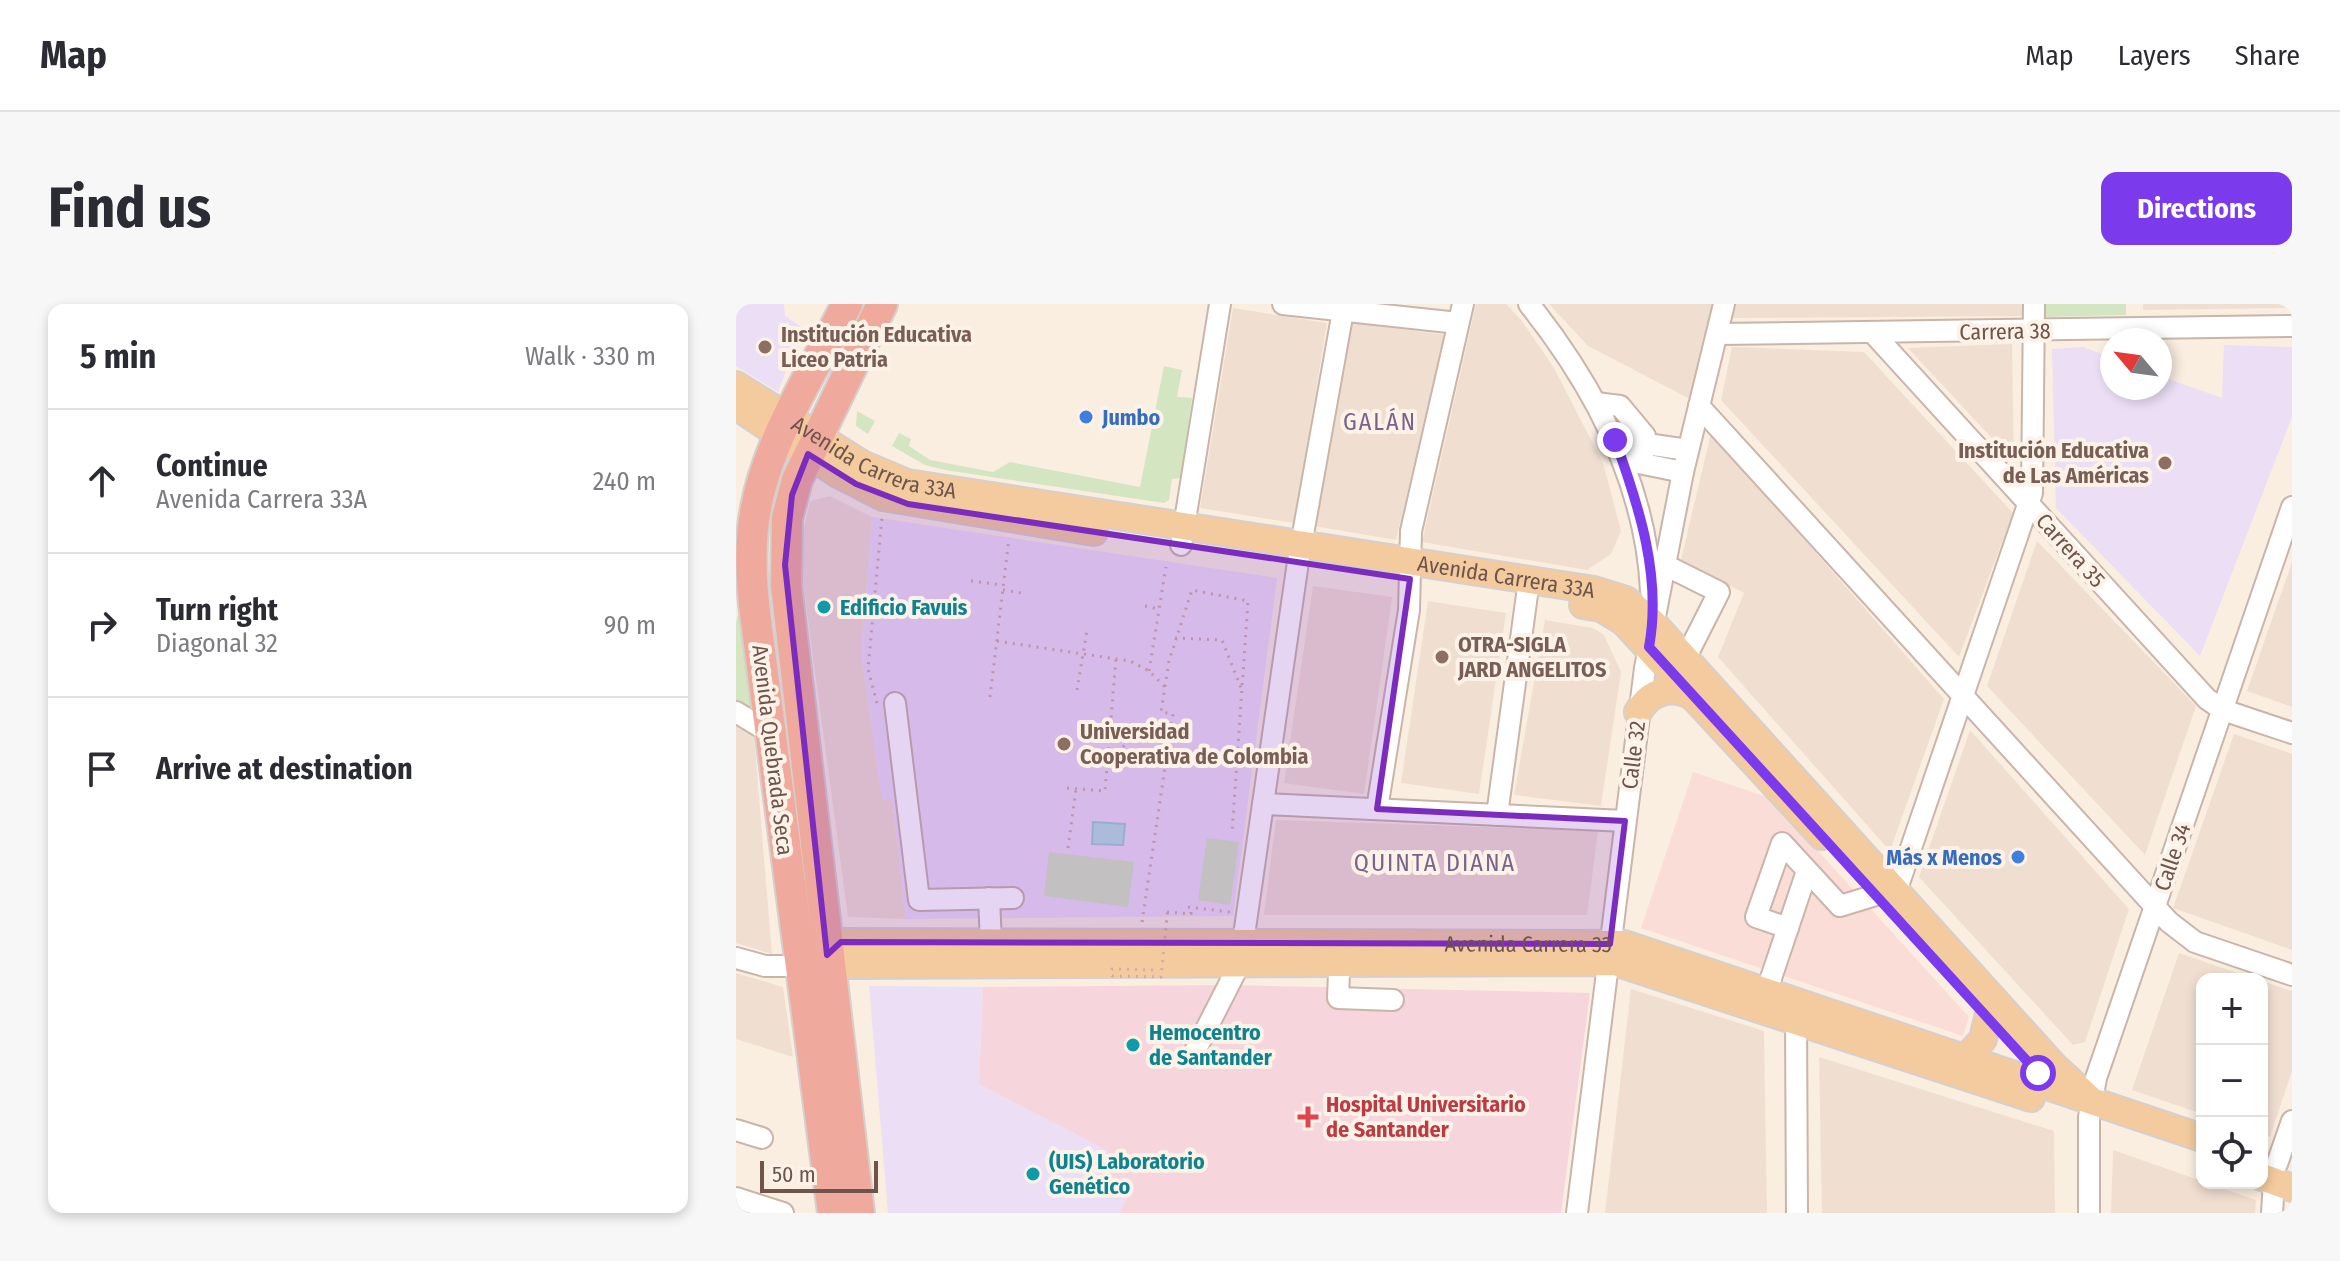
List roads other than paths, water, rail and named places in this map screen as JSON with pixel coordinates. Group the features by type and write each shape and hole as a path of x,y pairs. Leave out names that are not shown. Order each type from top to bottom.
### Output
{"highway":[{"name":"Avenida Quebrada Seca","path":"847,304 785,428 760,488 742,603 772,734 859,1213"},
{"name":"Avenida Quebrada Seca","path":"833,1213 785,565 792,495 882,304"}],"main road":[{"name":"Avenida Carrera 33A","path":"736,385 785,428"},
{"name":"Avenida Carrera 33A","path":"736,406 785,428 813,445 883,497 1011,519 1059,517"},
{"name":"Avenida Carrera 33A","path":"813,445 907,483 1059,517 1528,588 1618,596 1651,635 1692,696 2054,1066 2090,1108"},
{"name":"Avenida Carrera 33A","path":"1651,635 1685,659 1886,893 1988,1018 2048,1084 2090,1108"},
{"path":"1638,712 1648,699 1661,691 1676,690 1692,696"},
{"name":"Avenida Carrera 33","path":"814,960 841,942 1237,944 1340,953 1609,953 1640,948 2048,1084"},
{"name":"Avenida Carrera 33","path":"814,960 844,965 1237,944"},
{"name":"Avenida Carrera 33","path":"1609,953 1639,968 1796,1020 2196,1136"},
{"path":"1967,1057 1983,1039 1988,1018"},
{"name":"Avenida Carrera 33","path":"2090,1108 2196,1153"}],"street":[{"path":"1183,536 1220,304"},
{"path":"1283,304 1343,311 1460,314 1411,531 1409,610 1377,809"},
{"path":"1529,304 1631,452 1645,536 1651,635"},
{"name":"Calle 32","path":"1577,1213 1638,712 1683,472 1724,304"},
{"path":"1788,928 1756,917 1782,843 1840,906 1886,893 1963,696 2028,503 2034,477 2034,304"},
{"path":"1194,1053 1237,944 1263,804 1300,554 1343,311"},
{"name":"Carrera 38","path":"1718,334 2292,326"},
{"name":"Carrera 35","path":"1873,333 2200,691 2223,710 2292,733"},
{"path":"1596,403 1620,406 1645,436 1631,452"},
{"path":"1699,406 2155,907 2195,942 2292,975"},
{"path":"1631,452 1688,450"},
{"path":"1631,452 1683,472"},
{"name":"Calle 34","path":"2089,1213 2090,1108 2155,907 2286,540 2292,507"},
{"path":"1665,565 1719,592 1685,659"},
{"path":"1497,815 1528,588"},
{"path":"895,703 919,900 1013,898"},
{"path":"736,712 772,734"},
{"path":"1263,804 1625,821"},
{"path":"1767,990 1807,871"},
{"path":"989,898 991,943"},
{"path":"1340,953 1338,998 1393,1000"},
{"path":"736,958 765,966 814,960"},
{"path":"1796,1020 1797,1213"},
{"path":"2272,1213 2276,1173 2292,1121"},
{"path":"736,1130 762,1138"},
{"path":"736,1198 781,1213"}],"water":[{"path":"1093,822 1125,824 1123,845 1092,844"}],"place":[{"name":"Institución Educativa Liceo Patria","path":"765,347"},
{"name":"Jumbo","path":"1086,417"},
{"name":"Institución Educativa de Las Américas","path":"2165,463"},
{"name":"Edificio Favuis","path":"824,607"},
{"name":"OTRA-SIGLA JARD ANGELITOS","path":"1442,657"},
{"name":"Universidad Cooperativa de Colombia","path":"1064,744"},
{"name":"Más x Menos","path":"2018,857"},
{"name":"Hemocentro de Santander","path":"1133,1045"},
{"name":"Hospital Universitario de Santander","path":"1308,1117"},
{"name":"(UIS) Laboratorio Genético","path":"1033,1174"}],"district":[{"name":"GALÁN","path":"1380,422"},
{"name":"QUINTA DIANA","path":"1435,863"}]}
